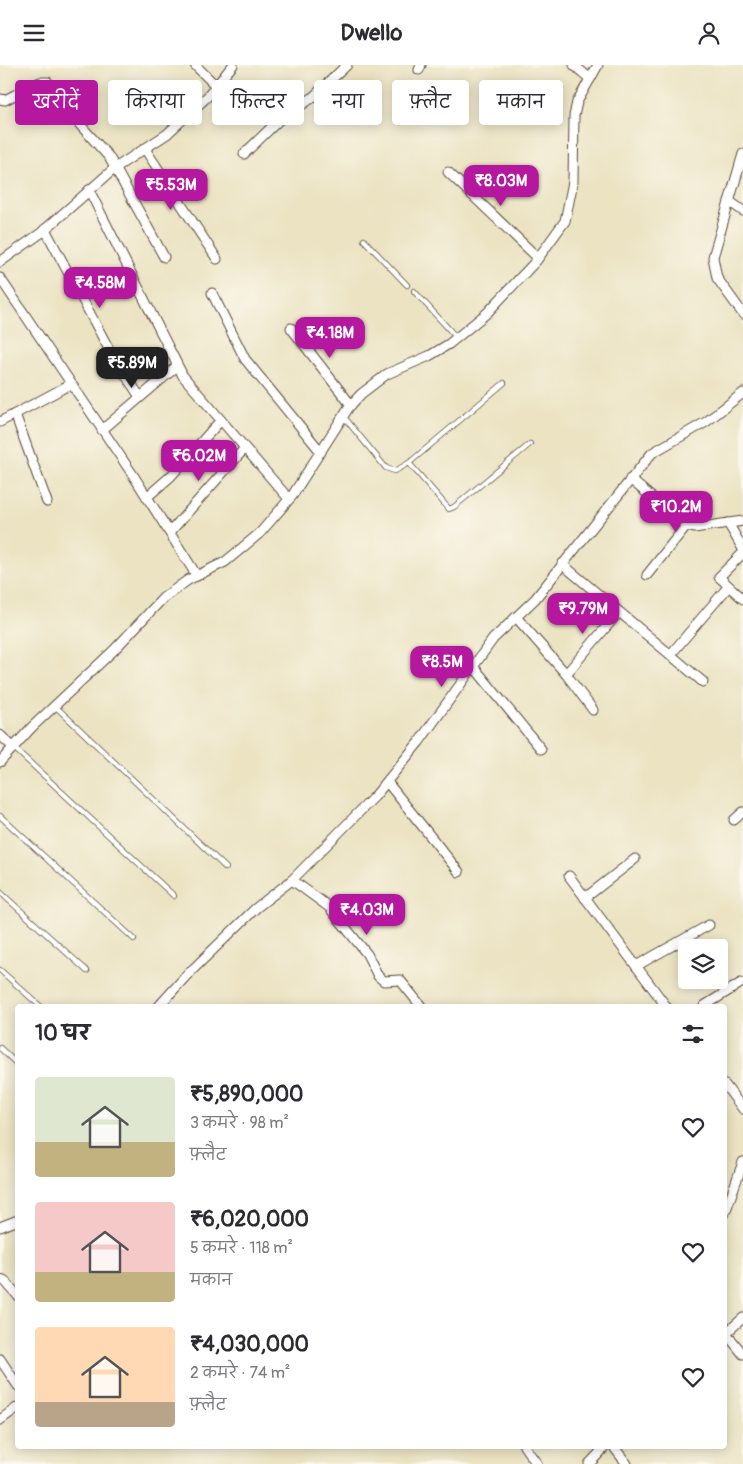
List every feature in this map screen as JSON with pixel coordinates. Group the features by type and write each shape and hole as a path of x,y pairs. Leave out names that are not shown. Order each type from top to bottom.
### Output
{"street":[{"path":"195,65 212,82"},
{"path":"221,80 233,65"},
{"path":"244,154 278,121 312,98 347,65"},
{"path":"574,65 590,79"},
{"path":"0,762 54,705 114,650 163,598 197,576 226,563 242,550 289,499 350,405 380,378 430,356 457,338 487,313 538,258 565,221 573,182 574,116 577,102 598,65"},
{"path":"0,99 5,100 40,82 48,82 65,108 106,153 164,257"},
{"path":"0,262 45,229 115,168 145,149 187,117 212,90"},
{"path":"145,149 217,259"},
{"path":"743,154 714,251 714,268 722,287 743,314"},
{"path":"448,172 538,258"},
{"path":"90,190 153,313 177,366 289,499"},
{"path":"729,201 743,211"},
{"path":"45,229 99,331 140,397"},
{"path":"0,278 147,497 197,576"},
{"path":"212,293 245,359 321,452"},
{"path":"291,328 350,405"},
{"path":"102,430 177,366"},
{"path":"0,422 71,384"},
{"path":"161,1004 186,976 256,908 292,880 344,829 387,782 419,743 493,639 535,599 652,453 706,422 743,393"},
{"path":"15,414 47,503"},
{"path":"147,497 171,476 221,420"},
{"path":"170,532 245,448"},
{"path":"630,479 686,526 694,528 743,521"},
{"path":"728,523 743,549"},
{"path":"647,575 686,526"},
{"path":"743,553 721,573 720,577 722,582 743,599"},
{"path":"562,564 672,654 703,682"},
{"path":"672,654 728,587"},
{"path":"566,674 619,612"},
{"path":"516,617 566,674 593,710"},
{"path":"473,666 541,749"},
{"path":"0,735 13,747"},
{"path":"387,782 458,872"},
{"path":"734,819 743,812"},
{"path":"585,898 635,859"},
{"path":"569,876 664,1004"},
{"path":"292,880 329,907 367,954 378,976 384,981 400,979 419,1004"},
{"path":"636,966 709,925"},
{"path":"707,1004 741,983"},
{"path":"727,1088 743,1109"},
{"path":"727,1207 743,1162"},
{"path":"0,1227 15,1221"},
{"path":"0,1279 4,1280 15,1292"},
{"path":"727,1333 743,1318"},
{"path":"727,1335 743,1354"},
{"path":"0,1359 15,1380"},
{"path":"0,1420 15,1409"},
{"path":"526,1449 537,1464"},
{"path":"588,1464 603,1449"},
{"path":"615,1449 627,1464"}],"lane":[{"path":"364,240 407,285"},
{"path":"414,291 457,338"},
{"path":"343,415 386,468 395,471 410,463 504,383"},
{"path":"410,463 449,509 454,507 530,445"},
{"path":"54,705 226,868"},
{"path":"13,747 174,896"},
{"path":"0,816 134,939"},
{"path":"0,892 87,971"},
{"path":"0,970 38,1004"},
{"path":"0,1048 15,1062"}]}
